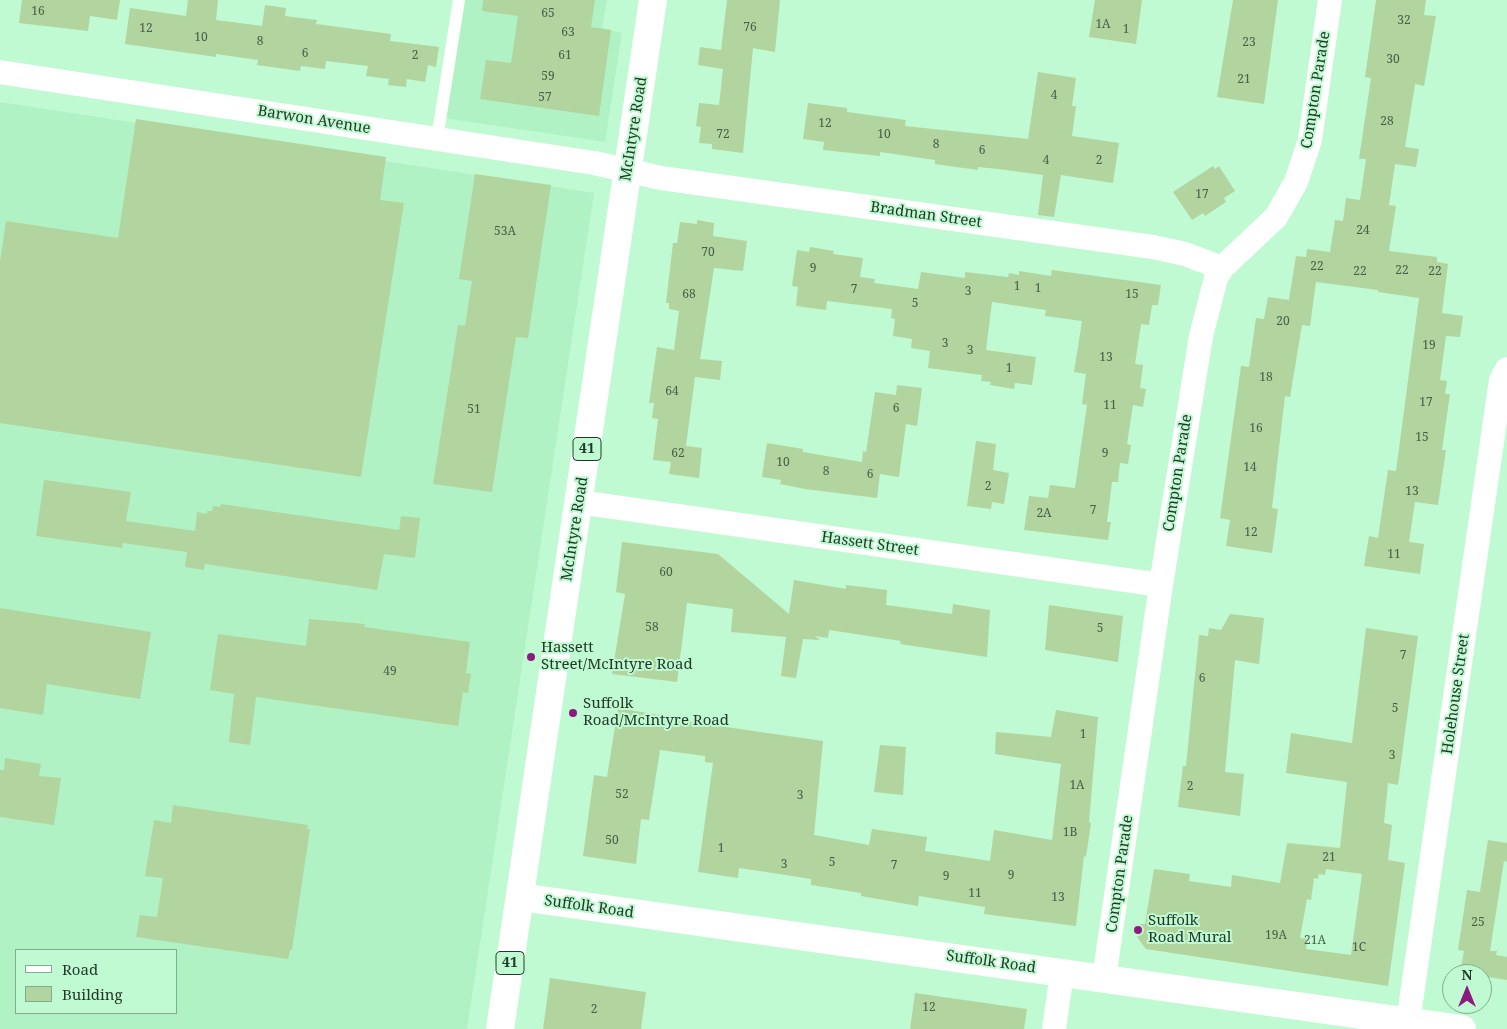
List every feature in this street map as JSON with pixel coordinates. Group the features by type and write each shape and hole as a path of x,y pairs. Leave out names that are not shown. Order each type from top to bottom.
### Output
{"main road":[{"name":"McIntyre Road","path":"500,1029 653,0"},
{"name":"Suffolk Road","path":"520,897 1104,978 1351,1021 1408,1022 1462,1029"}],"street":[{"name":"Compton Parade","path":"1104,978 1161,585 1196,362 1216,278 1222,268 1276,217 1296,182 1310,140 1330,0"},
{"name":"Barwon Avenue","path":"0,72 628,170"},
{"name":"Bradman Street","path":"628,170 661,178 1153,248 1185,254 1222,268"},
{"name":"Holehouse Street","path":"1408,1022 1501,380 1507,369"},
{"name":"Hassett Street","path":"579,502 1161,585"},
{"path":"1054,1029 1062,973"}],"lane":[{"path":"437,139 459,0"}],"shaded area":[{"path":"462,0 607,0 602,28 622,33 605,142 444,118"},
{"path":"0,102 594,193 467,1029 0,1029"}],"building":[{"path":"22,0 120,0 117,20 90,16 88,31 19,23"},
{"path":"188,0 218,0 216,20 262,26 265,5 286,8 285,16 317,20 316,24 391,34 390,41 439,47 436,67 428,65 425,82 407,79 406,87 388,85 389,79 366,76 368,66 326,61 325,69 301,66 300,71 257,65 258,60 216,54 216,57 125,44 130,8 186,16"},
{"path":"483,0 595,0 591,27 611,30 599,116 480,99 486,60 511,63 518,16 482,11"},
{"path":"727,0 780,0 775,52 753,48 743,153 712,149 712,144 699,143 701,127 696,126 699,103 719,105 723,69 698,65 700,47 721,50"},
{"path":"1095,0 1142,0 1136,44 1089,37"},
{"path":"1233,0 1278,0 1264,104 1217,97"},
{"path":"1376,0 1426,0 1424,15 1436,16 1424,86 1415,84 1405,147 1419,149 1416,167 1395,164 1389,205 1396,206 1389,251 1437,257 1437,262 1448,264 1442,313 1463,316 1460,337 1446,336 1440,380 1447,381 1445,394 1450,394 1442,450 1446,450 1438,505 1415,502 1409,542 1424,544 1420,574 1364,566 1369,536 1378,538 1388,470 1396,471 1419,298 1378,292 1378,290 1316,282 1310,326 1302,325 1290,397 1285,396 1272,508 1278,509 1272,553 1226,546 1230,520 1220,518 1241,366 1249,367 1256,318 1264,319 1268,297 1289,300 1296,256 1306,257 1307,249 1330,252 1335,220 1343,221 1346,198 1360,200 1366,159 1359,159 1371,78 1365,77"},
{"path":"1038,72 1076,78 1072,106 1076,106 1072,136 1119,143 1113,183 1061,175 1054,217 1038,215 1043,175 978,167 978,170 935,164 935,160 880,152 880,156 823,150 824,142 803,139 808,103 847,108 847,112 906,120 905,126 1028,139"},
{"path":"136,119 386,157 380,200 404,203 361,477 0,423 0,262 6,221 118,238"},
{"path":"1213,166 1215,169 1219,166 1235,191 1224,198 1226,202 1205,216 1203,213 1192,220 1173,192"},
{"path":"475,174 551,185 528,338 516,337 492,492 433,484 458,325 465,326 472,281 459,279"},
{"path":"697,220 714,223 713,236 747,241 743,271 714,268 700,359 722,361 720,380 695,377 686,446 702,448 699,478 669,474 671,462 653,460 658,419 652,418 654,403 649,403 657,347 674,350 679,311 669,309 669,303 666,303 673,243 677,243 680,222 697,224"},
{"path":"810,247 834,251 833,254 863,258 860,277 875,279 874,283 918,289 921,272 965,278 965,272 1008,277 1009,273 1019,275 1019,271 1051,276 1052,270 1161,285 1158,305 1152,305 1149,325 1141,324 1135,364 1143,365 1140,388 1146,389 1143,407 1133,405 1127,444 1131,445 1128,464 1120,463 1118,482 1112,482 1107,522 1111,522 1108,540 1024,530 1029,496 1048,498 1050,485 1075,488 1087,405 1082,404 1086,374 1074,372 1082,321 1045,316 1046,310 992,302 986,350 1036,357 1032,385 1015,383 1014,389 990,385 991,382 981,381 982,375 928,368 930,351 911,348 912,339 893,336 895,319 891,318 892,309 827,301 826,310 796,306 798,287 792,286 797,250 809,252"},
{"path":"897,385 922,388 917,426 906,424 899,477 880,474 877,498 805,489 780,484 781,480 762,477 767,443 803,449 803,452 862,462 863,451 866,452 875,392 896,395"},
{"path":"976,441 996,444 993,470 1009,473 1004,504 992,502 991,509 967,506"},
{"path":"44,480 131,492 126,521 195,531 197,512 207,514 207,511 212,511 213,506 220,507 221,504 399,530 401,516 420,518 415,558 384,554 377,590 205,564 204,570 185,567 187,552 123,543 122,548 36,536"},
{"path":"622,542 718,554 789,614 794,580 846,589 846,585 887,590 886,605 952,614 953,604 990,610 987,657 900,644 901,641 829,630 828,638 815,636 820,640 803,639 796,678 781,676 786,637 731,632 733,609 687,603 677,682 612,674 625,594 616,592"},
{"path":"1049,605 1123,616 1118,662 1045,650"},
{"path":"0,608 151,632 140,699 47,684 43,715 0,708"},
{"path":"1230,614 1264,618 1259,664 1235,660 1225,772 1244,774 1240,816 1178,807 1183,766 1186,766 1199,635 1208,636 1209,628 1221,630"},
{"path":"309,619 365,624 364,627 470,642 466,673 471,674 468,693 463,692 458,726 256,697 250,745 229,742 234,694 210,690 218,634 306,646"},
{"path":"1366,628 1418,636 1398,785 1388,783 1384,823 1392,825 1388,860 1405,863 1388,986 1146,949 1137,937 1139,924 1145,924 1154,869 1190,874 1189,881 1231,887 1232,875 1280,883 1287,843 1340,848 1347,782 1286,773 1291,733 1352,743","holes":["1326,869 1362,874 1351,955 1306,949 1307,939 1300,938 1307,899 1311,900 1314,878 1318,879 1319,874 1325,875"]},
{"path":"618,708 677,718 677,720 823,741 814,835 869,845 872,829 927,837 925,851 990,861 994,830 1052,840 1061,764 995,754 996,732 1051,737 1056,710 1098,717 1089,822 1091,823 1086,857 1084,856 1076,926 984,914 985,907 919,896 918,906 861,896 861,893 811,885 811,879 739,868 738,878 698,872 713,763 705,762 705,756 660,750 649,820 641,819 636,864 583,856 594,775 607,777"},
{"path":"880,745 906,747 903,795 874,792"},
{"path":"5,758 41,764 39,776 61,778 54,825 0,817 0,770 4,770"},
{"path":"173,805 308,825 307,829 310,829 292,950 290,950 288,959 136,937 140,915 157,917 163,878 145,876 154,820 171,823"},
{"path":"1488,840 1507,843 1507,862 1504,861 1490,951 1497,951 1496,955 1507,957 1507,980 1492,978 1492,964 1462,964 1464,951 1458,950 1467,890 1480,892"},
{"path":"550,978 646,992 641,1029 543,1029"},
{"path":"915,993 1027,1009 1024,1029 910,1029"}],"place":[{"name":"Hassett Street/McIntyre Road","path":"531,657"},
{"name":"Suffolk Road/McIntyre Road","path":"573,713"},
{"name":"Suffolk Road Mural","path":"1138,930"}]}
